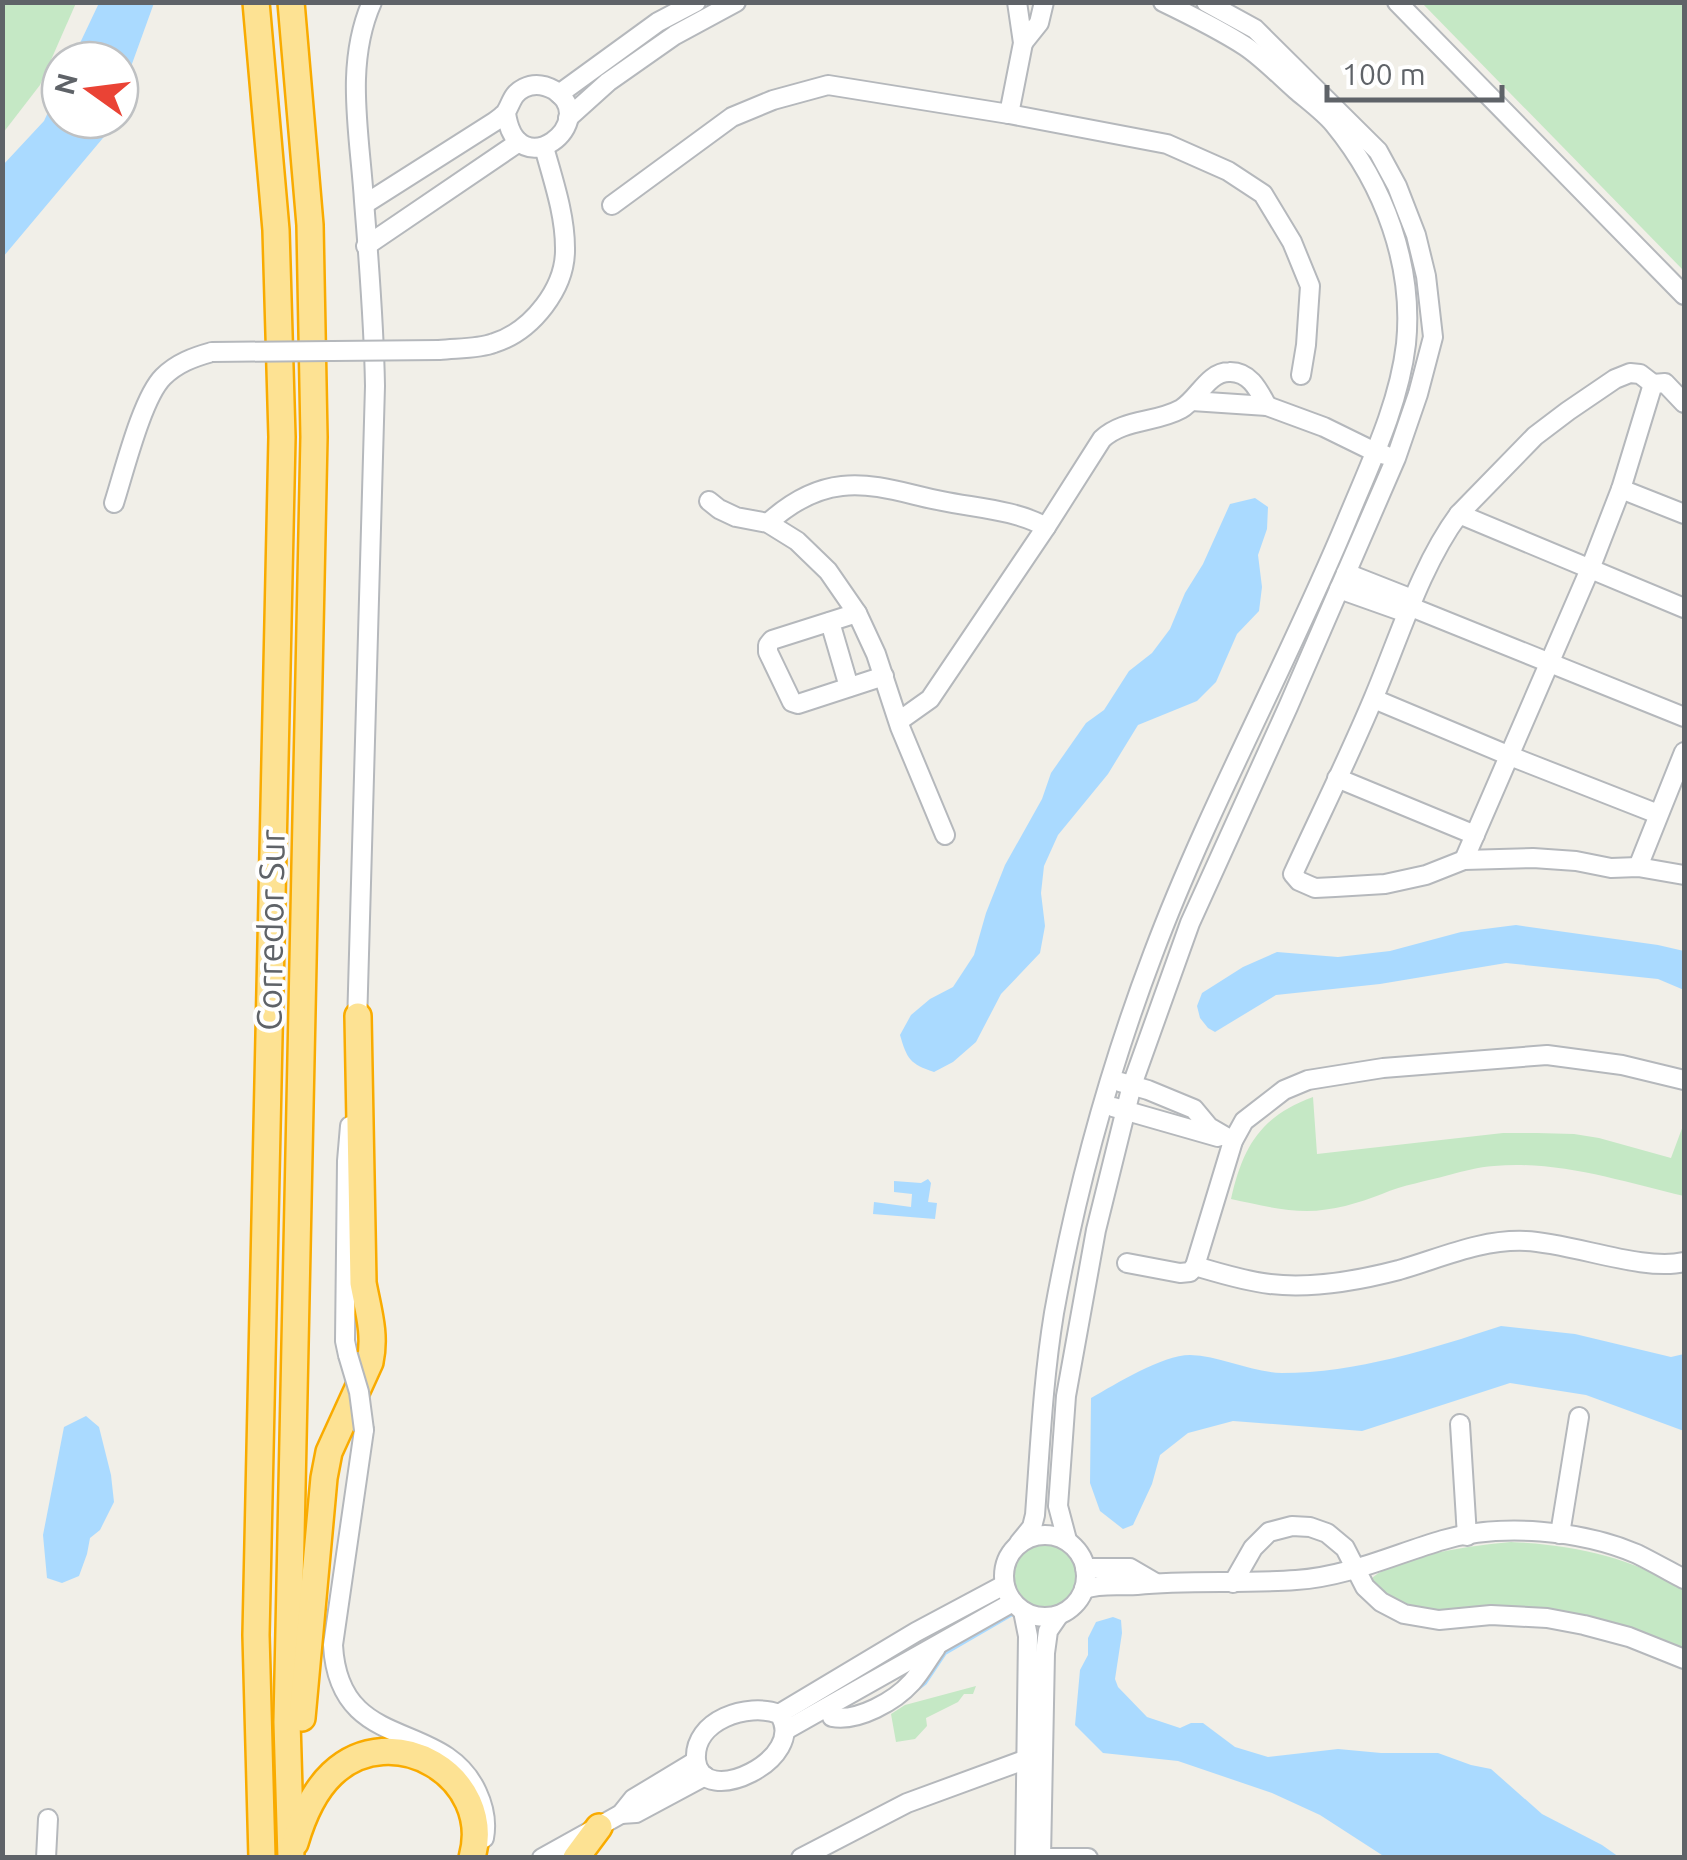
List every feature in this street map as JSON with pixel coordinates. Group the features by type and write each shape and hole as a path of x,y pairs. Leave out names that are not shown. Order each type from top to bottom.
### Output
{"highway":[{"path":"246,2 266,100"},
{"name":"Corredor Sur","path":"256,2 276,230 282,437 256,1635 262,1858"},
{"name":"Corredor Sur","path":"290,2 310,225 314,437 290,1571 291,1858"},
{"path":"290,1822 324,1478 329,1452 366,1373 374,1346 363,1283 358,1016"},
{"path":"244,1858 259,1737"},
{"path":"291,1858 303,1821 324,1782 350,1761 382,1752 421,1758 444,1771 458,1785 475,1818 473,1858"},
{"path":"576,1858 610,1820"}],"street":[{"path":"372,2 359,46 354,88 374,323 374,386 358,1016 347,1161 345,1341 359,1392 364,1430 333,1645 334,1664 340,1684 360,1712 377,1725 439,1752 466,1772 485,1818 482,1846 473,1858"},
{"path":"560,94 658,22 696,2"},
{"path":"568,118 608,82 675,35 736,2"},
{"path":"1009,114 1022,43 1017,2"},
{"path":"1022,43 1039,23 1044,2"},
{"path":"1025,1858 1028,1636 1004,1572 1007,1559 1032,1527 1035,1516 1054,1315 1078,1198 1102,1105 1153,953 1200,837 1336,548 1398,385 1406,342 1405,282 1398,241 1362,161 1331,120 1246,47 1162,2"},
{"path":"1067,1540 1058,1506 1066,1396 1096,1230 1124,1110 1190,922 1396,458 1433,337 1426,276 1416,235 1378,152 1255,29 1206,2"},
{"path":"1398,2 1684,295"},
{"path":"532,85 542,85 560,94 568,118 565,131 556,141 531,148 508,130 506,113 514,95 532,85"},
{"path":"612,205 732,117 772,100 828,85 1167,144 1228,171 1264,194 1292,242 1310,286 1301,375"},
{"path":"364,204 506,113"},
{"path":"366,246 519,142"},
{"path":"114,502 149,396 162,378 182,363 212,352 440,350 494,344 522,330 551,297 566,251 562,214 544,147"},
{"path":"396,184 413,214"},
{"path":"898,721 930,699 1111,430 1179,410 1217,375 1229,372 1255,384 1267,406"},
{"path":"1684,403 1665,382 1653,384 1640,374 1630,373 1615,380 1536,436 1459,514 1442,537 1374,699 1293,874 1315,888 1385,884 1426,875 1464,860 1534,858 1684,874"},
{"path":"1464,860 1590,569 1621,489 1653,384"},
{"path":"1192,401 1267,406 1396,458"},
{"path":"768,523 804,496 842,486 872,487 1022,516 1046,528"},
{"path":"1621,489 1684,514"},
{"path":"710,501 719,510 768,523 797,541 828,571 857,613 876,654 898,721 945,835"},
{"path":"1459,514 1684,608"},
{"path":"1342,581 1401,611 1411,606 1684,717"},
{"path":"857,613 772,640 768,652 792,702 798,704 884,676"},
{"path":"830,622 849,688"},
{"path":"1374,699 1658,814"},
{"path":"1638,867 1658,814 1680,774 1684,752"},
{"path":"1337,778 1475,834"},
{"path":"1127,1262 1190,1272 1233,1141 1244,1122 1284,1090 1308,1080 1383,1068 1547,1055 1622,1065 1684,1080"},
{"path":"1110,1080 1194,1109 1209,1127 1233,1141"},
{"path":"1102,1105 1233,1141"},
{"path":"1195,1266 1270,1284 1311,1286 1353,1280 1467,1248 1509,1241 1555,1243 1641,1262 1684,1262"},
{"path":"1560,1534 1579,1417"},
{"path":"1460,1424 1467,1536"},
{"path":"1233,1584 1253,1548 1268,1532 1292,1526 1310,1527 1327,1533 1346,1548 1365,1587 1381,1602 1404,1614 1439,1620 1491,1615 1547,1618 1629,1637 1684,1658"},
{"path":"1086,1568 1130,1568 1154,1582 1233,1584 1302,1580 1356,1568 1447,1539 1527,1532 1602,1543 1636,1554 1684,1579"},
{"path":"1019,1543 1042,1534 1067,1540 1082,1557 1090,1587"},
{"path":"1090,1587 1114,1595 1135,1595 1154,1582"},
{"path":"1014,1599 1035,1616 1047,1617 1070,1609 1090,1587"},
{"path":"1014,1599 890,1647 835,1680 782,1722 774,1754 750,1774 720,1781 710,1780 700,1769 698,1748 705,1735 727,1715 759,1708 782,1722 823,1716 844,1720 861,1715 879,1706 905,1673 935,1649 1014,1599"},
{"path":"1059,1614 1048,1631 1044,1654 1040,1857 1088,1858"},
{"path":"890,1647 905,1673"},
{"path":"801,1858 907,1803 1027,1759"},
{"path":"542,1858 610,1820 636,1812 700,1769"},
{"path":"46,1858 48,1818"}],"green space":[{"path":"3,2 76,3 60,40 40,40 40,85 3,133"},
{"path":"1422,3 1684,3 1684,271"},
{"path":"1313,1097 1317,1154 1503,1133 1537,1133 1599,1138 1671,1158 1684,1123 1684,1196 1590,1174 1518,1165 1471,1169 1326,1210 1288,1210 1231,1199 1242,1163 1257,1135 1280,1114"},
{"path":"1511,1542 1600,1554 1684,1588 1684,1651 1631,1631 1398,1606 1371,1584 1372,1578 1384,1570 1418,1557"},
{"path":"1044,1544 1067,1553 1076,1576 1067,1599 1044,1608 1021,1599 1012,1576 1021,1553"},
{"path":"976,1686 973,1694 964,1694 958,1702 926,1718 927,1726 915,1739 896,1742 891,1714 905,1705"}],"water":[{"path":"99,3 154,3 140,42 81,40"},
{"path":"40,125 40,140 101,140 3,257 3,165"},
{"path":"1255,498 1268,507 1267,529 1258,555 1262,587 1259,611 1237,634 1216,682 1197,701 1138,725 1108,774 1058,835 1044,866 1041,893 1045,926 1040,953 1001,994 976,1042 934,1072 920,1066 908,1055 900,1035 911,1015 953,987 974,955 1005,865 1042,799 1051,773 1086,723 1104,710 1129,671 1152,653 1170,629 1230,504"},
{"path":"1516,925 1684,951 1684,990 1658,979 1506,963 1380,984 1276,995 1215,1032 1200,1018 1197,1006 1202,993 1243,967 1277,952 1338,957 1390,951 1461,932"},
{"path":"928,1179 928,1202 937,1203 935,1219 873,1214 874,1202 911,1207 912,1194 894,1192 894,1181 921,1183"},
{"path":"1501,1326 1575,1334 1671,1357 1684,1354 1684,1431 1586,1395 1510,1383 1362,1431 1233,1421 1188,1433 1160,1455 1133,1525 1123,1529 1100,1511 1090,1483 1091,1398 1153,1365 1190,1355 1270,1372 1338,1369 1420,1351"},
{"path":"86,1416 99,1427 114,1502 100,1530 90,1538 79,1576 62,1583 47,1578 43,1535 64,1427"},
{"path":"1113,1617 1121,1620 1122,1633 1115,1679 1147,1717 1180,1728 1203,1723 1235,1747 1268,1757 1338,1749 1438,1753 1491,1769 1542,1814 1619,1857 1385,1857 1320,1815 1272,1793 1178,1761 1103,1753 1075,1725 1080,1670 1088,1655 1088,1638 1096,1622"}],"waterway":[{"path":"916,1690 945,1653 1014,1613"}]}
